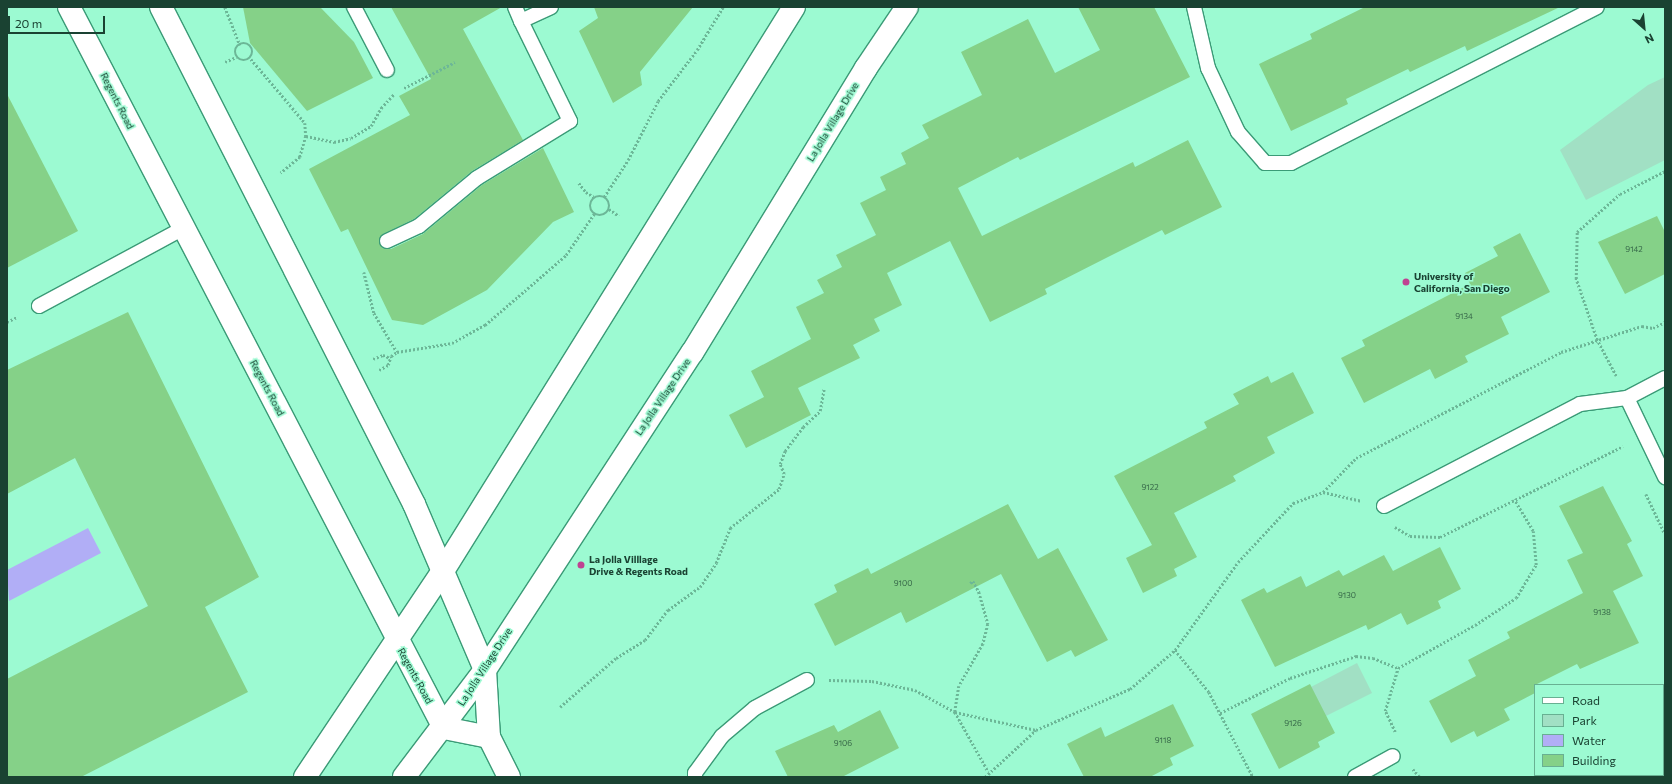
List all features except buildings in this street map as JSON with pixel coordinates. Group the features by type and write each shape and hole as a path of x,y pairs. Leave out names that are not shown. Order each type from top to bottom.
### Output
{"main road":[{"name":"Regents Road","path":"69,7 182,229 350,546 397,642 444,728"},
{"path":"161,7 414,504 485,670 489,737 509,777"},
{"path":"305,777 397,642 443,571 794,7"},
{"name":"La Jolla Village Drive","path":"404,777 444,728 485,670 692,353 866,68 907,7"},
{"path":"444,728 489,737"}],"lane":[{"path":"354,7 387,70"},
{"path":"388,241 419,226 477,178 570,121 515,7"},
{"path":"521,21 551,7"},
{"path":"1194,7 1208,68 1238,132 1265,163 1291,163 1597,7"},
{"path":"39,306 182,229"},
{"path":"1384,506 1580,404 1627,398 1665,378"},
{"path":"1627,398 1665,477"},
{"path":"695,777 695,773 722,736 755,708 807,680"},
{"path":"1355,777 1393,756"}],"path":[{"path":"225,7 240,44"},
{"path":"604,197 628,160 658,101 697,50 723,7"},
{"path":"236,57 236,48 240,44"},
{"path":"240,44 250,46 253,53 251,59"},
{"path":"236,57 243,62 251,59"},
{"path":"225,62 236,57"},
{"path":"251,59 302,118 306,136 300,158 281,173"},
{"path":"306,136 334,142 351,138 371,126 381,108 398,91 455,62"},
{"path":"1627,398 1597,340 1576,279 1577,232 1620,194 1665,171"},
{"path":"579,183 589,195 594,197 604,197 609,201 609,209 604,215 594,214"},
{"path":"594,197 589,205 594,214"},
{"path":"609,209 619,216"},
{"path":"379,370 388,365 390,358 397,352 452,343 485,325 566,255 594,214"},
{"path":"364,272 374,314 397,352"},
{"path":"985,777 988,771 1036,730 1130,689 1175,650 1238,562 1293,503 1323,492 1356,458 1561,352 1642,326 1653,328 1665,322"},
{"path":"373,359 383,355 390,358"},
{"path":"560,707 616,658 645,640 668,610 700,587 716,563 730,528 778,488 784,474 780,464 785,451 803,427 820,411 824,388"},
{"path":"1323,492 1384,506 1395,527 1410,536 1440,537 1514,498 1622,445 1626,452"},
{"path":"1642,486 1665,534"},
{"path":"1397,737 1384,711 1398,668 1476,625 1516,598 1536,565 1533,532 1514,498"},
{"path":"970,583 973,581 979,592 988,624 983,644 958,686 955,712 988,771"},
{"path":"1175,650 1209,692 1251,776"},
{"path":"1220,713 1290,678 1356,656 1373,658 1398,668"},
{"path":"807,680 872,681 915,690 955,712 1036,730"},
{"path":"1410,762 1420,777"}],"green space":[{"path":"1665,77 1665,160 1586,200 1560,150 1648,85"},
{"path":"1357,663 1372,693 1326,716 1311,687"}],"water":[{"path":"88,528 101,553 9,601 7,570"}],"place":[{"name":"University of California, San Diego","path":"1406,282"},
{"name":"La Jolla Villlage Drive & Regents Road","path":"581,565"}]}
